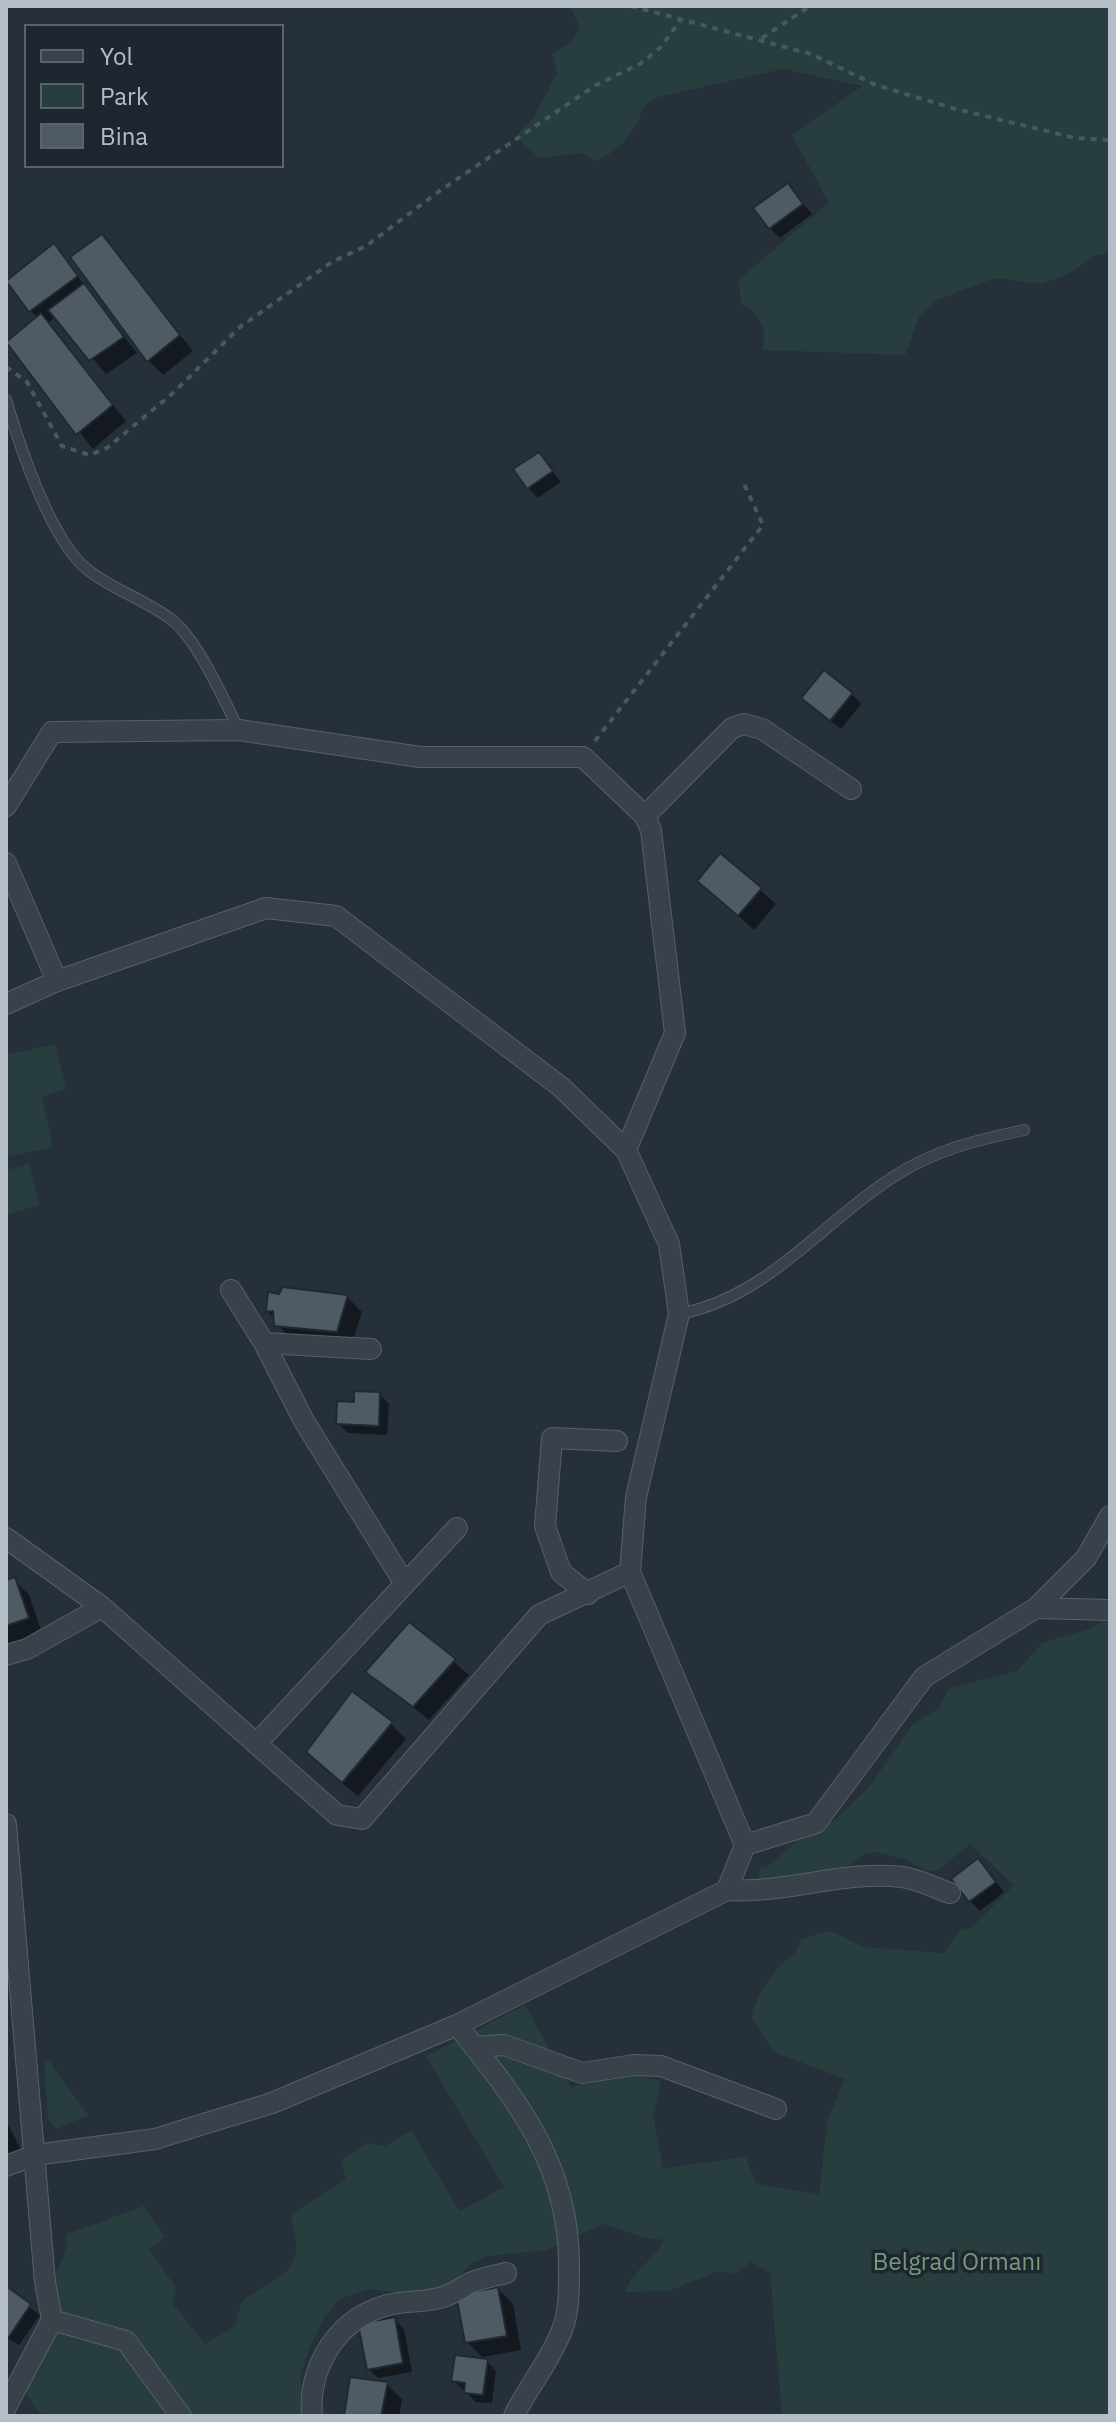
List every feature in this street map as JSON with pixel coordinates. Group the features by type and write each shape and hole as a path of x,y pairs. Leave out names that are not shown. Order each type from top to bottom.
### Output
{"street":[{"path":"645,816 732,728 744,724 762,729 851,789"},
{"path":"6,806 52,732 239,730 420,757 583,757 645,816 651,830 675,1033 626,1150"},
{"path":"6,863 57,981"},
{"path":"6,1004 57,981 266,908 336,916 561,1087 626,1150 669,1244 679,1314 636,1497 630,1572 745,1845 727,1890"},
{"path":"231,1290 264,1343 304,1421 405,1584"},
{"path":"264,1343 371,1349"},
{"path":"588,1594 561,1572 545,1526 552,1438 617,1441"},
{"path":"745,1845 816,1823 924,1677 1036,1608 1086,1558 1110,1516"},
{"path":"256,1744 457,1528"},
{"path":"6,1538 102,1607 337,1815 362,1819 539,1615 630,1572"},
{"path":"6,1655 27,1649 102,1607"},
{"path":"1036,1608 1110,1610"},
{"path":"6,1824 16,2038 35,2155 45,2282 52,2320 6,2407"},
{"path":"6,2166 35,2155 155,2139 272,2103 457,2025 727,1890 762,1892 865,1876 905,1877 950,1893"},
{"path":"457,2025 545,2150 565,2203 569,2229 569,2294 563,2329 514,2416"},
{"path":"474,2047 504,2045 582,2073 634,2065 661,2066 776,2109"},
{"path":"312,2416 310,2393 324,2352 360,2316 390,2304 425,2302 447,2296 472,2282 506,2273"},
{"path":"52,2320 126,2341 181,2416"}],"lane":[{"path":"6,400 57,533 87,570 133,594 175,622 209,671 239,730"},
{"path":"679,1314 720,1303 753,1288 868,1194 920,1161 962,1143 1024,1130"}],"path":[{"path":"631,6 811,54 876,85 956,109 1075,138 1110,140"},
{"path":"762,39 810,6"},
{"path":"6,367 27,382 62,446 89,455 107,448 173,393 240,327 332,262 366,246 441,190 596,85 640,64 660,48 680,21"},
{"path":"583,757 763,525 743,482"}],"green space":[{"path":"570,6 1110,6 1110,253 1093,256 1071,273 1041,284 995,278 935,301 919,317 905,355 762,350 764,334 761,322 741,303 738,280 829,203 792,135 862,86 783,69 658,97 645,105 632,132 620,146 595,161 581,153 539,158 516,136 532,120 557,74 552,54 570,43 580,28"},
{"path":"55,1044 66,1089 42,1097 53,1147 6,1157 6,1055"},
{"path":"29,1164 40,1205 6,1215 6,1170"},
{"name":"Belgrad Ormanı","path":"1110,1618 1110,2416 782,2416 770,2273 751,2262 736,2273 717,2272 668,2291 625,2292 634,2276 664,2240 641,2237 604,2224 547,2250 489,2256 472,2263 446,2290 405,2294 371,2289 340,2299 323,2320 308,2351 301,2374 303,2416 42,2416 27,2395 28,2382 38,2373 58,2313 55,2275 66,2251 67,2234 144,2206 165,2237 149,2250 176,2287 173,2304 205,2344 235,2326 242,2301 288,2269 296,2249 290,2215 346,2179 341,2160 368,2143 385,2146 411,2130 460,2211 504,2187 426,2056 525,2005 571,2088 617,2070 661,2081 653,2115 663,2168 746,2157 755,2183 819,2195 827,2122 845,2079 774,2052 752,2018 765,1985 795,1952 801,1939 830,1931 864,1947 944,1953 960,1930 972,1927 1014,1885 970,1844 937,1871 926,1871 908,1860 875,1852 864,1855 841,1872 766,1882 759,1877 759,1869 767,1867 799,1839 836,1819 869,1787 913,1724 939,1708 949,1688 1017,1671 1042,1643 1090,1629"},
{"path":"44,2061 49,2061 88,2115 57,2129 48,2119"}],"building":[{"path":"788,183 803,204 769,229 753,208"},
{"path":"102,234 180,335 147,362 70,257"},
{"path":"54,243 78,276 29,312 6,281"},
{"path":"84,283 124,337 89,361 48,310"},
{"path":"41,313 113,405 76,435 6,342"},
{"path":"539,452 553,471 527,489 513,469"},
{"path":"824,670 853,693 830,721 801,698"},
{"path":"720,853 762,888 738,916 697,881"},
{"path":"282,1287 348,1295 337,1332 274,1326 273,1311 266,1312 268,1292 279,1294"},
{"path":"354,1391 380,1392 379,1426 336,1424 337,1401 354,1402"},
{"path":"15,1577 29,1618 6,1626 6,1580"},
{"path":"409,1622 456,1659 413,1707 365,1672"},
{"path":"352,1691 393,1722 342,1783 306,1752"},
{"path":"978,1858 996,1882 969,1902 951,1879"},
{"path":"6,2286 31,2304 9,2337 6,2335"},
{"path":"498,2287 507,2336 465,2343 456,2295"},
{"path":"395,2317 403,2363 367,2370 358,2324"},
{"path":"455,2355 488,2359 483,2395 464,2393 465,2383 451,2381"},
{"path":"350,2377 388,2382 381,2416 344,2416"}]}
